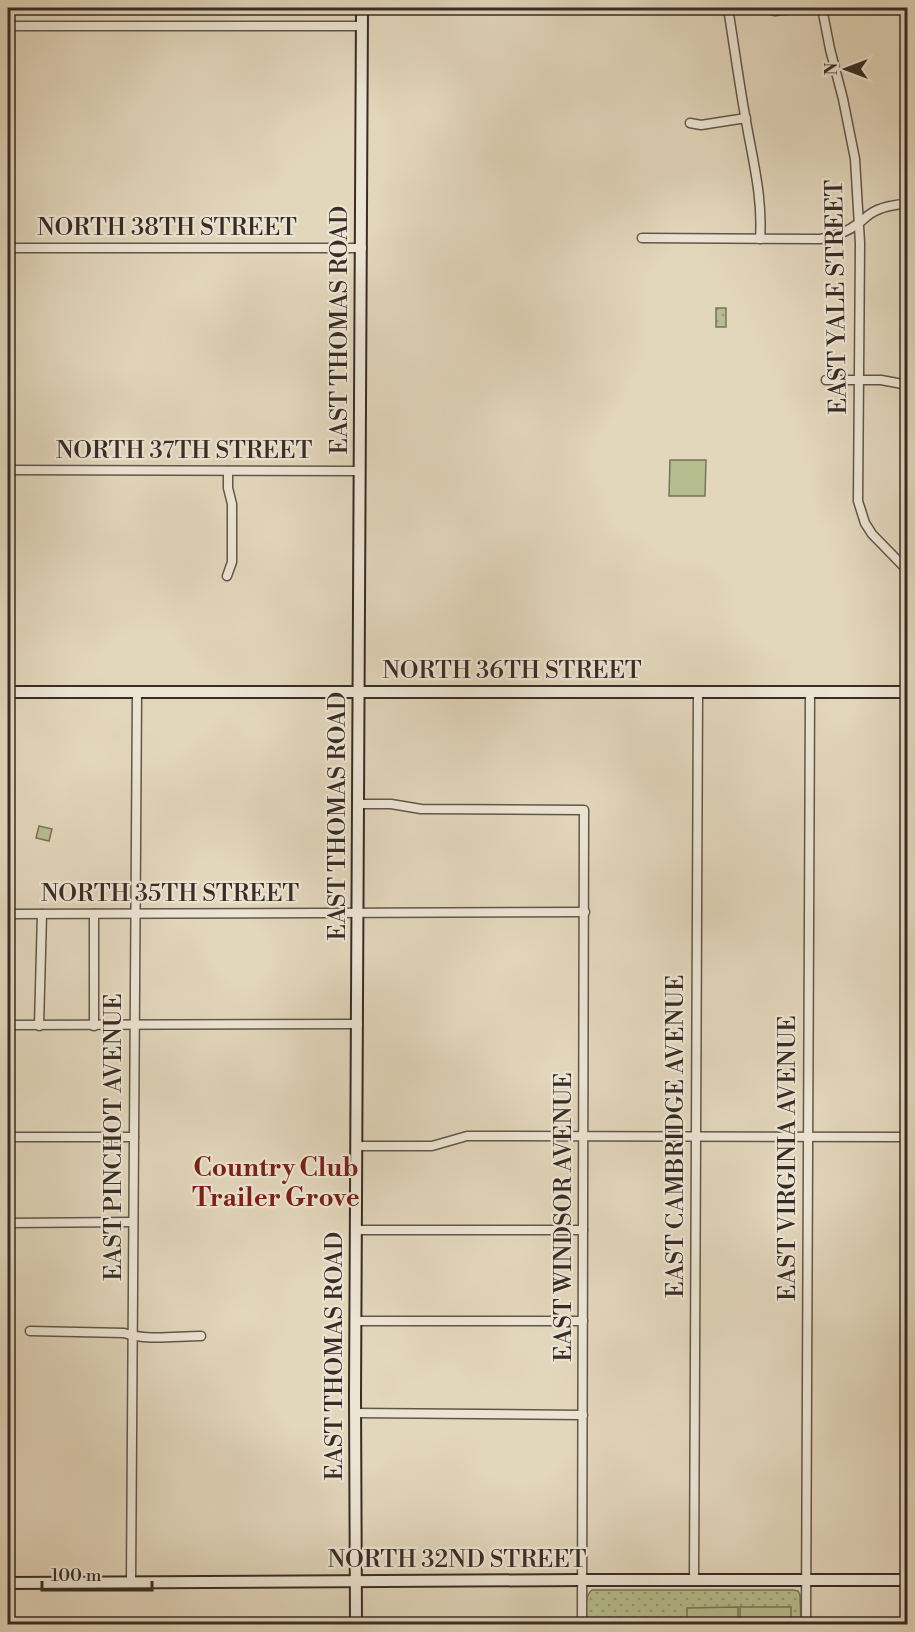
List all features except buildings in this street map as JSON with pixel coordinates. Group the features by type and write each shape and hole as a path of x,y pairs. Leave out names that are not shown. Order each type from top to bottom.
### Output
{"main road":[{"name":"EAST THOMAS ROAD","path":"356,1624 362,8"},
{"name":"NORTH 36TH STREET","path":"8,692 908,692"},
{"name":"NORTH 32ND STREET","path":"8,1583 908,1580"}],"street":[{"path":"728,8 760,194 760,239"},
{"path":"764,8 775,11 799,8"},
{"name":"EAST YALE STREET","path":"822,8 855,159 860,243 857,491 860,510 872,534 908,571"},
{"path":"8,26 362,26"},
{"path":"690,123 701,124 746,118"},
{"path":"642,238 820,239 844,233 871,213 894,205 908,204"},
{"name":"NORTH 38TH STREET","path":"8,248 362,248"},
{"path":"826,380 881,380 908,385"},
{"name":"NORTH 37TH STREET","path":"8,470 360,471"},
{"path":"227,576 231,562 232,504 228,488 228,471"},
{"name":"EAST PINCHOT AVENUE","path":"131,1583 137,692"},
{"name":"EAST CAMBRIDGE AVENUE","path":"694,1581 698,692"},
{"name":"EAST VIRGINIA AVENUE","path":"806,1624 810,692"},
{"name":"EAST WINDSOR AVENUE","path":"359,804 391,804 421,809 584,810 582,1624"},
{"name":"NORTH 35TH STREET","path":"8,914 585,912"},
{"path":"39,1026 42,928 40,914"},
{"path":"94,914 94,1026"},
{"path":"8,1025 358,1024"},
{"path":"357,1146 432,1146 467,1136 908,1137"},
{"path":"8,1137 134,1137"},
{"path":"8,1222 133,1222"},
{"path":"357,1230 583,1230"},
{"path":"357,1321 583,1322"},
{"path":"30,1331 124,1333 133,1336 201,1336"},
{"path":"355,1413 583,1414"}],"green space":[{"path":"716,308 726,308 726,327 716,327"},
{"path":"670,460 706,460 705,496 669,496"},
{"path":"39,826 52,829 49,841 36,838"},
{"path":"592,1590 793,1590 798,1591 800,1595 801,1624 587,1624 586,1601"},
{"path":"738,1607 738,1624 687,1624 687,1608"},
{"path":"740,1607 791,1607 791,1624 740,1624"}],"district":[{"name":"Country Club Trailer Grove","path":"276,1183"}]}
